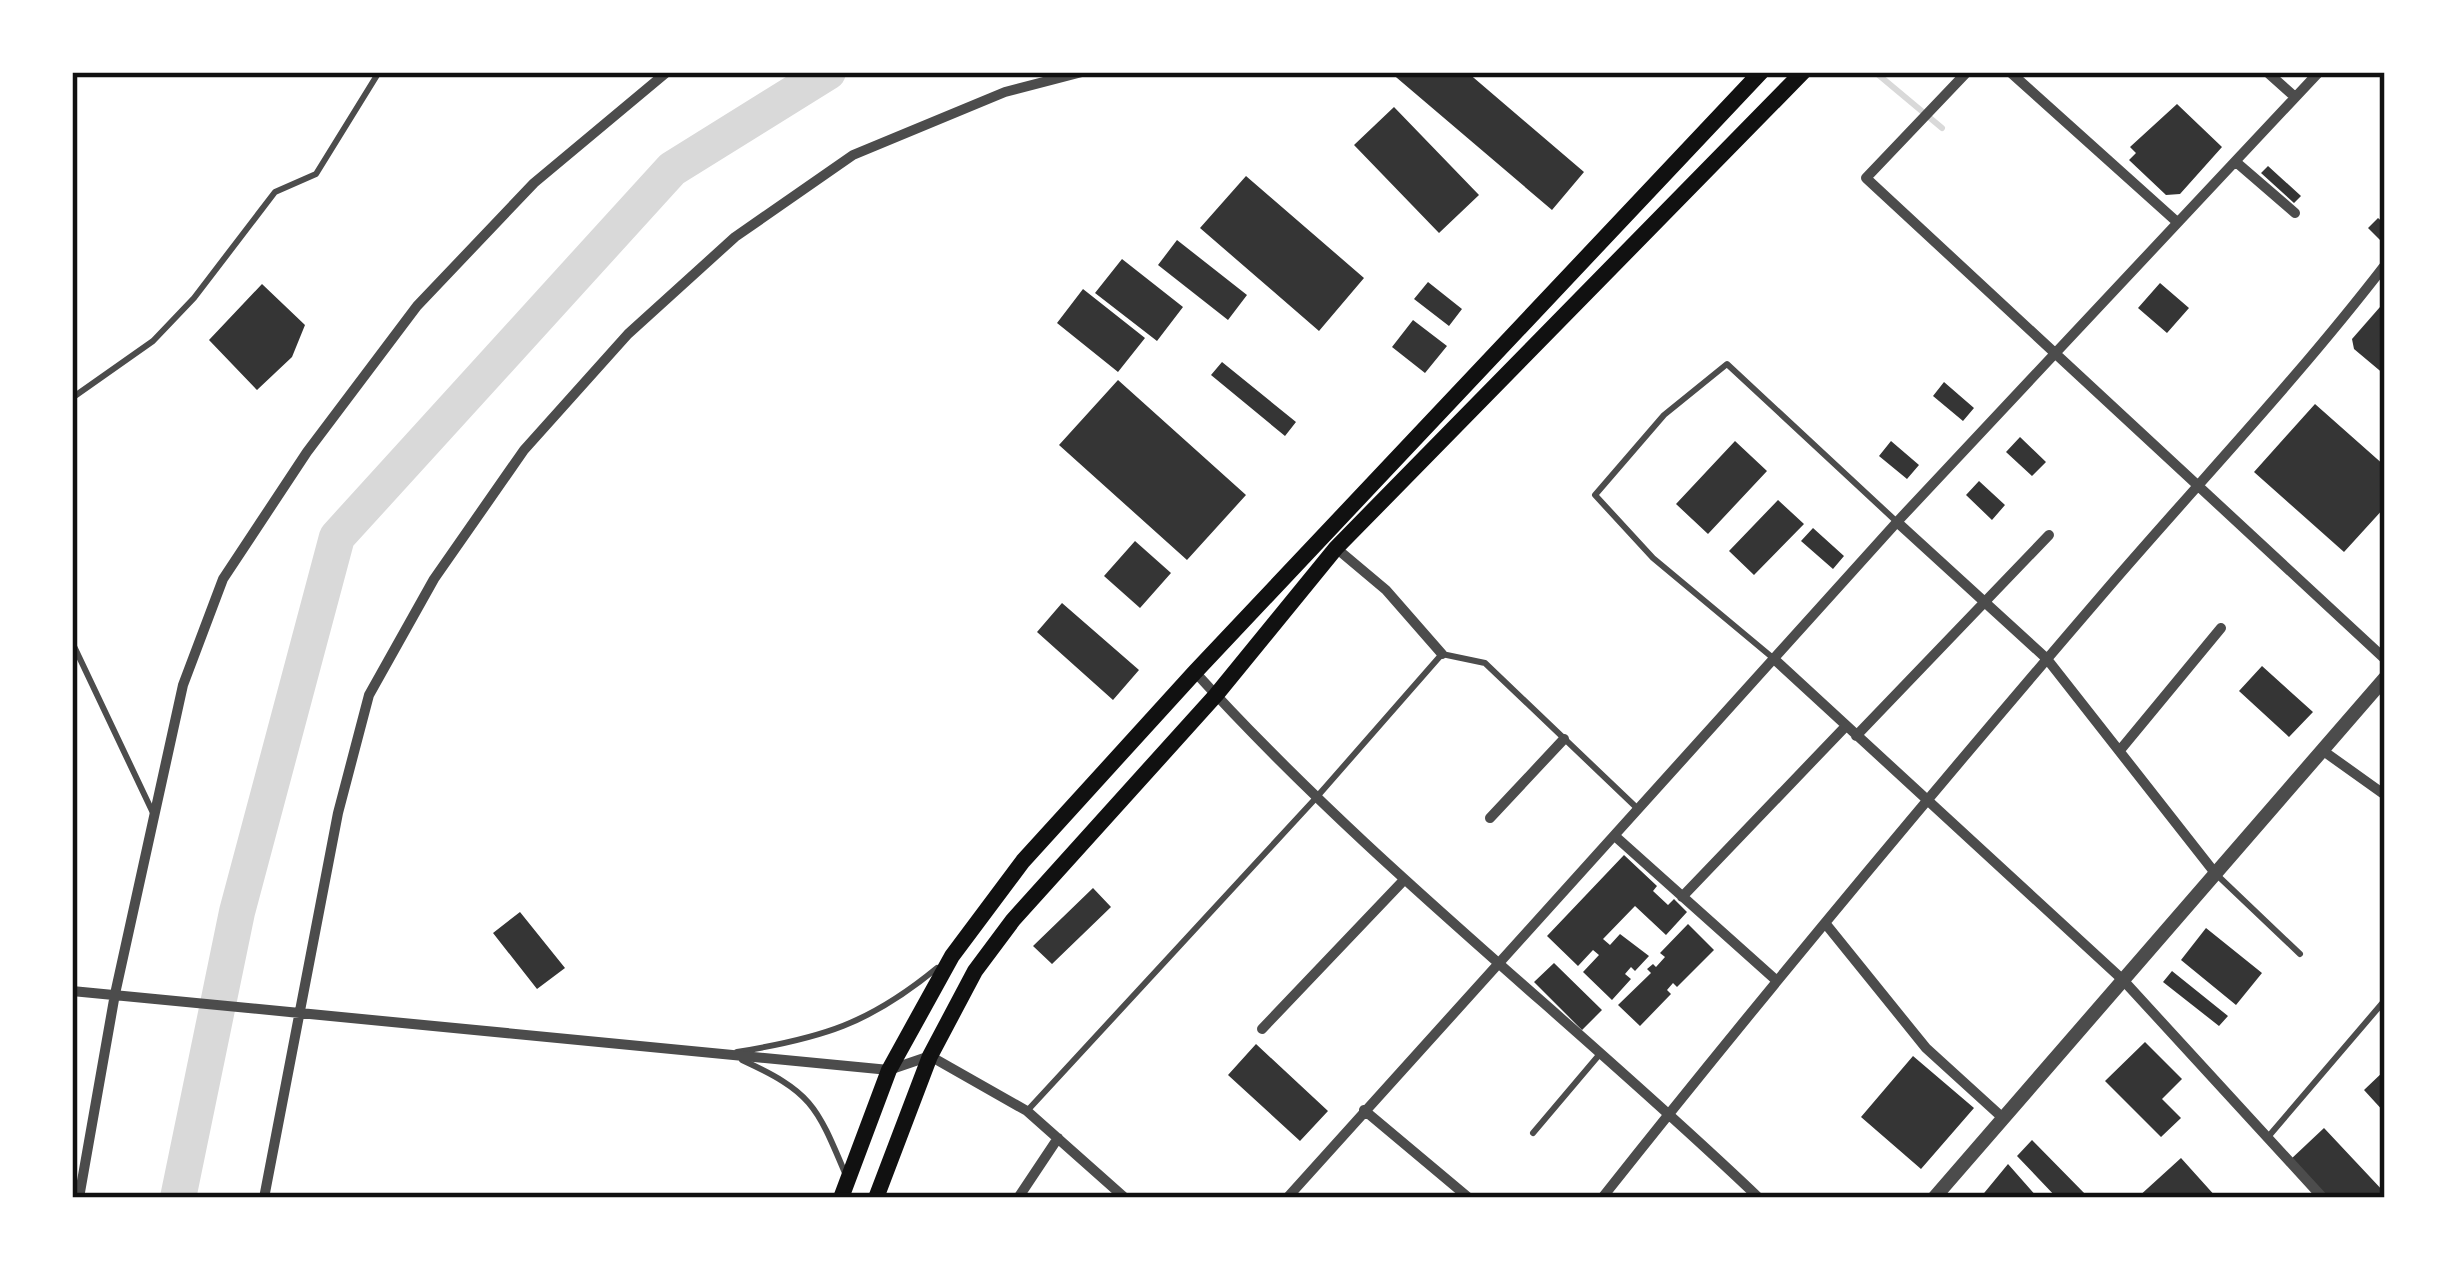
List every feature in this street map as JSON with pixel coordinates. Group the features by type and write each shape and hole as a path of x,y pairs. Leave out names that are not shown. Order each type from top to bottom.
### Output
{"main road":[{"path":"844,1189 889,1070 952,956 1023,861 1761,72"},
{"path":"876,1198 930,1056 975,971 1012,920 1216,695 1336,548 1803,72"}],"street":[{"path":"80,1198 115,994 183,686 223,579 307,452 417,307 534,183 667,72"},
{"path":"264,1198 294,1011 369,695 434,579 524,451 628,334 735,237 853,155 1005,92 1082,72"},
{"path":"1967,72 1866,178 2385,659"},
{"path":"2010,72 2177,222"},
{"path":"2267,72 2295,97"},
{"path":"1287,1198 1897,522 2319,72"},
{"path":"2236,162 2295,213"},
{"path":"1602,1198 1926,801 2333,333 2385,265"},
{"path":"1897,522 2047,659 2215,873"},
{"path":"1856,736 2049,535"},
{"path":"1336,548 1386,590 1442,654"},
{"path":"2121,748 2221,628"},
{"path":"1773,658 2123,980 2323,1198"},
{"path":"1195,672 1315,799 1670,1113 1759,1198"},
{"path":"1934,1198 2385,678"},
{"path":"1682,897 1846,726"},
{"path":"1490,818 1564,740"},
{"path":"2323,750 2385,795"},
{"path":"1616,837 1777,981"},
{"path":"1262,1029 1403,881"},
{"path":"1825,923 1926,1048 2004,1119"},
{"path":"72,991 889,1070 930,1056 1027,1111 1126,1198"},
{"path":"1364,1110 1469,1198"},
{"path":"1018,1198 1058,1138"}],"lane":[{"path":"72,398 152,341 194,298 275,192 316,174 379,72"},
{"path":"1773,658 1653,557 1595,495 1664,415 1727,364 1897,522"},
{"path":"72,642 156,818"},
{"path":"1027,1111 1442,654 1485,663 1639,810"},
{"path":"2215,873 2300,954"},
{"path":"728,1054 811,1040 858,1022 907,993 952,956"},
{"path":"2268,1137 2385,1000"},
{"path":"1533,1132 1601,1052"},
{"path":"728,1054 787,1081 808,1099 821,1117 844,1189"}],"building":[{"path":"1390,72 1467,72 1584,172 1552,210"},
{"path":"2177,104 2222,147 2180,194 2166,195 2129,160 2136,153 2130,147"},
{"path":"1394,107 1479,195 1439,233 1354,145"},
{"path":"2268,166 2301,196 2294,203 2261,173"},
{"path":"1246,176 1364,278 1319,331 1200,228"},
{"path":"2378,218 2385,224 2385,245 2368,228"},
{"path":"1177,240 1247,295 1228,320 1158,265"},
{"path":"1122,259 1183,307 1157,341 1095,293"},
{"path":"1428,282 1462,309 1449,326 1414,299"},
{"path":"2160,283 2189,308 2167,333 2138,308"},
{"path":"262,284 305,325 292,357 257,390 209,340"},
{"path":"1083,289 1145,338 1118,372 1057,323"},
{"path":"2380,307 2385,311 2385,375 2354,349 2352,339"},
{"path":"1413,320 1447,346 1425,373 1392,347"},
{"path":"1222,362 1296,422 1285,436 1211,375"},
{"path":"1118,380 1246,495 1187,560 1059,445"},
{"path":"1944,382 1974,408 1963,421 1933,396"},
{"path":"2315,404 2385,466 2385,507 2344,552 2254,472"},
{"path":"2020,437 2046,462 2032,476 2006,452"},
{"path":"1735,441 1767,471 1708,534 1676,504"},
{"path":"1891,441 1919,465 1907,479 1879,456"},
{"path":"1979,481 2005,505 1992,520 1966,495"},
{"path":"1778,500 1804,524 1754,575 1729,551"},
{"path":"1813,528 1844,556 1833,569 1801,541"},
{"path":"1135,541 1171,573 1140,608 1104,576"},
{"path":"1062,603 1139,670 1113,700 1037,632"},
{"path":"2262,666 2313,712 2289,737 2239,691"},
{"path":"1624,855 1657,886 1653,891 1668,905 1674,899 1687,912 1666,935 1635,906 1603,939 1610,945 1620,934 1649,956 1625,974 1631,979 1612,1000 1583,972 1599,955 1593,950 1578,966 1547,936"},
{"path":"1093,888 1111,907 1052,964 1033,946"},
{"path":"520,912 565,968 537,989 493,933"},
{"path":"1688,924 1714,950 1677,987 1673,983 1667,990 1671,994 1640,1026 1618,1005 1651,973 1647,969 1665,957 1660,953"},
{"path":"2206,928 2262,973 2236,1005 2181,960"},
{"path":"1554,963 1602,1010 1582,1030 1534,982"},
{"path":"2172,971 2228,1016 2219,1026 2163,982"},
{"path":"2145,1042 2182,1079 2162,1099 2181,1118 2161,1137 2105,1081"},
{"path":"1256,1044 1328,1111 1300,1141 1228,1075"},
{"path":"1913,1056 1974,1108 1921,1169 1861,1117"},
{"path":"2385,1070 2385,1113 2364,1090"},
{"path":"2324,1128 2385,1198 2327,1198 2290,1160"},
{"path":"2032,1140 2089,1198 2057,1198 2017,1156"},
{"path":"2181,1158 2217,1198 2137,1198"},
{"path":"2008,1164 2038,1198 1980,1198"}],"waterway":[{"path":"178,1198 237,912 337,537 672,169 828,72"},
{"path":"1875,72 1942,128"}]}
